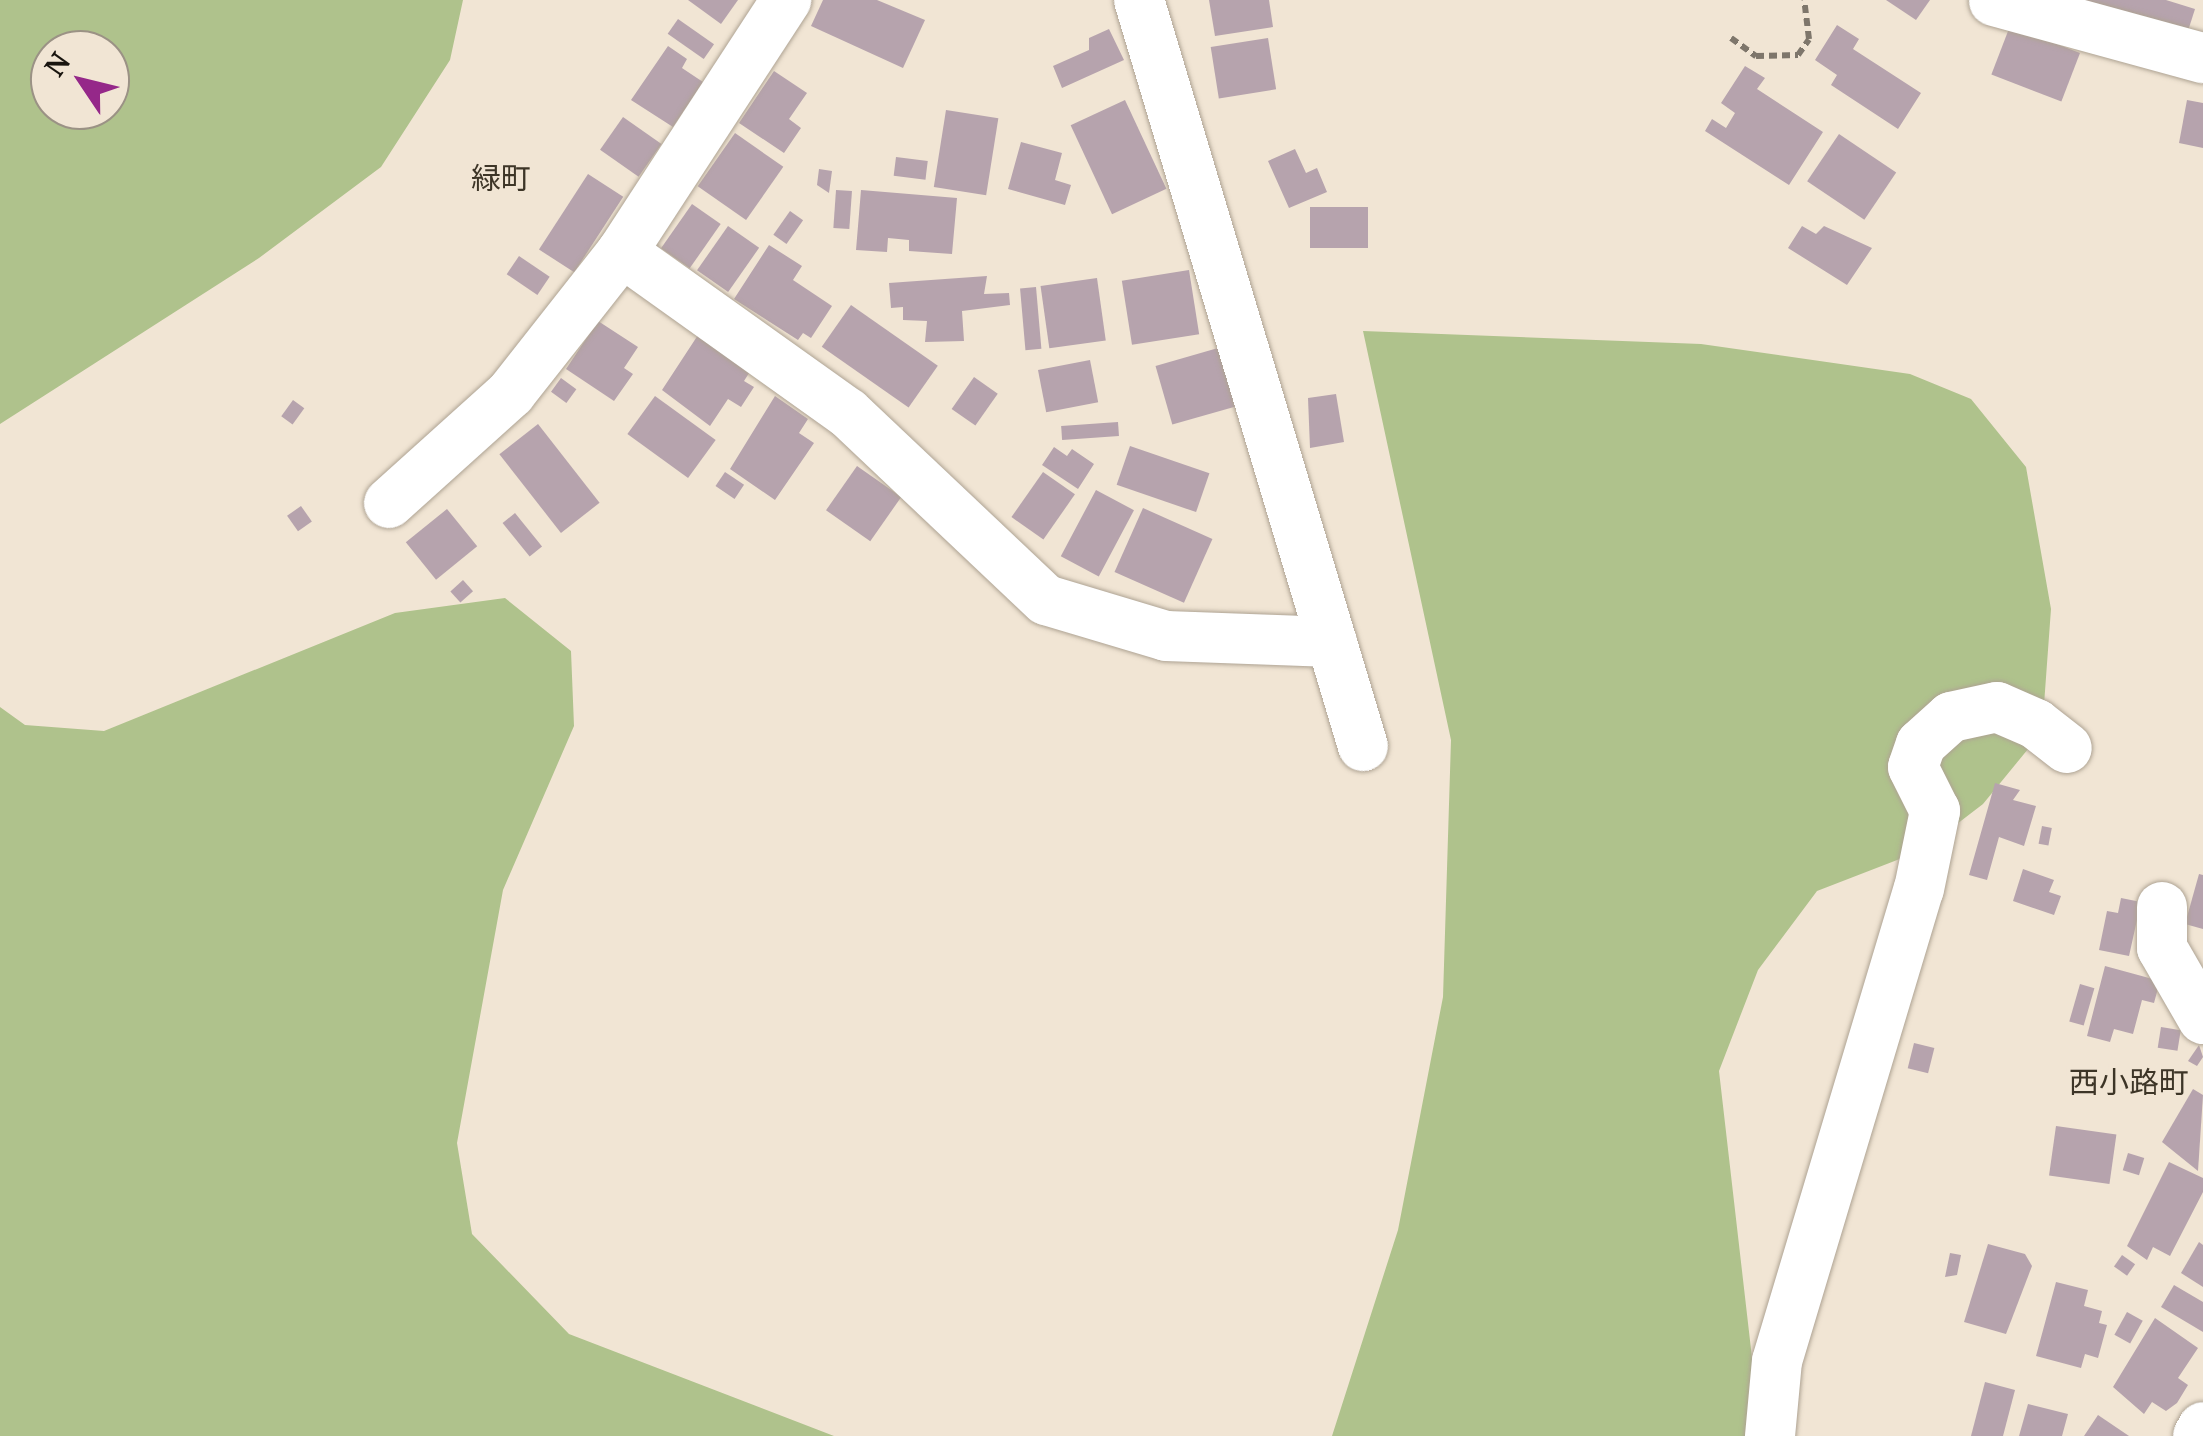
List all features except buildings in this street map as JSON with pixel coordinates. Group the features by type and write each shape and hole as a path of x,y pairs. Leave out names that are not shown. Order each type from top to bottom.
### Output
{"street":[{"path":"389,503 511,393 622,252 786,0"},
{"path":"1139,0 1363,746"},
{"path":"1994,1 2203,58"},
{"path":"622,252 848,413 1046,600 1166,636 1332,642"},
{"path":"1770,1436 1777,1361 1920,890 1935,811 1913,767 1921,744 1951,717 1997,707 2036,724 2067,748"},
{"path":"2162,908 2162,948 2203,1019"},
{"path":"2198,1436 2203,1427"}],"path":[{"path":"1730,38 1756,56 1798,55 1809,39 1804,0"}],"green space":[{"path":"0,0 463,0 450,60 381,167 259,258 0,424"},
{"path":"1363,331 1701,344 1910,374 1971,399 2026,467 2051,609 2042,732 1983,804 1923,850 1817,891 1758,970 1719,1071 1761,1436 1332,1436 1398,1230 1443,997 1451,740"},
{"path":"505,598 571,651 574,726 503,890 457,1143 472,1234 569,1334 834,1436 0,1436 0,707 25,725 104,731 395,613"}],"district":[{"name":"緑町","path":"501,178"},
{"name":"西小路町","path":"2129,1082"}]}
